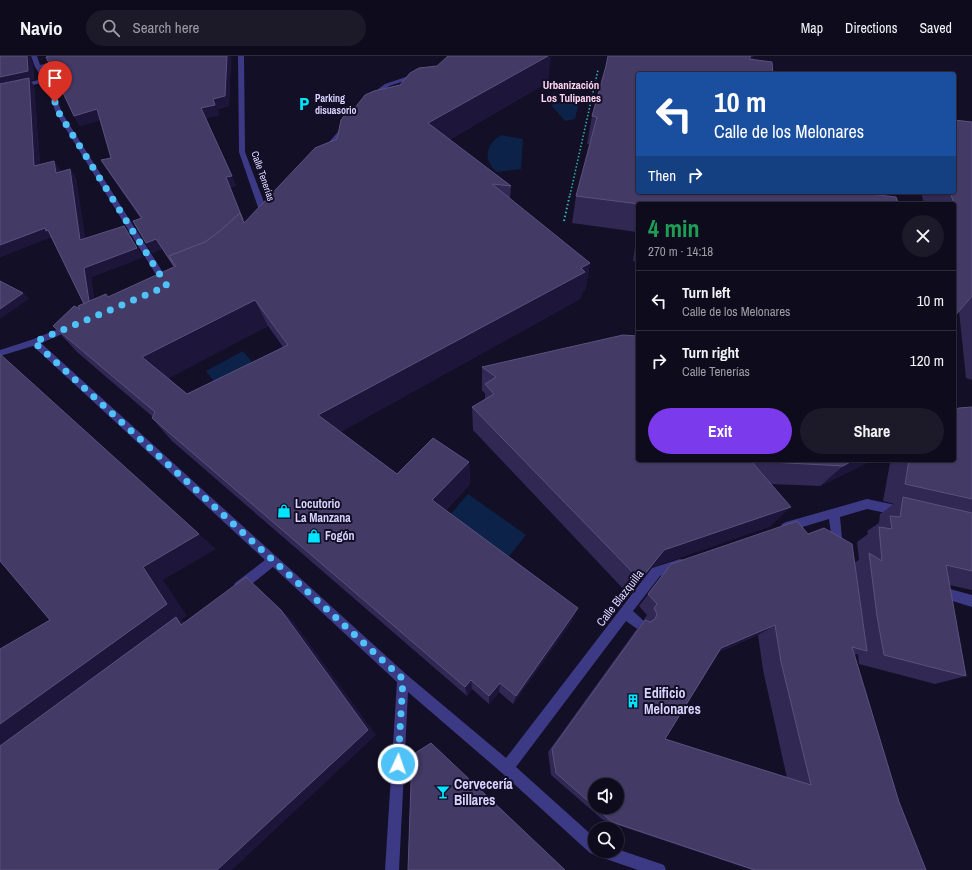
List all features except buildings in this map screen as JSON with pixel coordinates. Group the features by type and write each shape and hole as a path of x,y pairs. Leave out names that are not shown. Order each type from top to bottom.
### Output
{"street":[{"path":"34,56 38,67 47,80 59,113 167,286"},
{"path":"38,67 84,56"},
{"name":"Calle Tenerías","path":"241,56 242,152 265,213"},
{"path":"370,99 375,93 398,80 425,73"},
{"path":"0,91 47,80"},
{"path":"317,158 354,117"},
{"path":"0,353 34,342 76,324"},
{"path":"34,342 403,679 507,768 588,842"},
{"path":"776,530 867,504 913,514"},
{"path":"834,513 840,560"},
{"name":"Calle Blazquilla","path":"507,768 656,572 693,559"},
{"path":"230,593 274,560"},
{"path":"950,595 972,600"},
{"path":"625,612 640,625"},
{"path":"392,870 403,679"},
{"path":"624,858 659,870"}],"path":[{"path":"564,221 598,70"}],"water":[{"path":"572,100 578,106 575,119 565,121 551,105"},
{"path":"501,135 523,139 521,169 497,172 489,163 489,148"},
{"path":"243,351 253,363 216,384 206,371"},
{"path":"468,494 526,535 506,560 448,517"}],"place":[{"name":"Parking disuasorio","path":"304,104"},
{"name":"Locutorio La Manzana","path":"284,511"},
{"name":"Fogón","path":"314,536"},
{"name":"Edificio Melonares","path":"633,701"},
{"name":"Cervecería Billares","path":"443,792"}],"district":[{"name":"Urbanización Los Tulipanes","path":"571,91"}],"route":[{"path":"55,102 59,113 167,286 34,342 403,679 398,764"}]}
